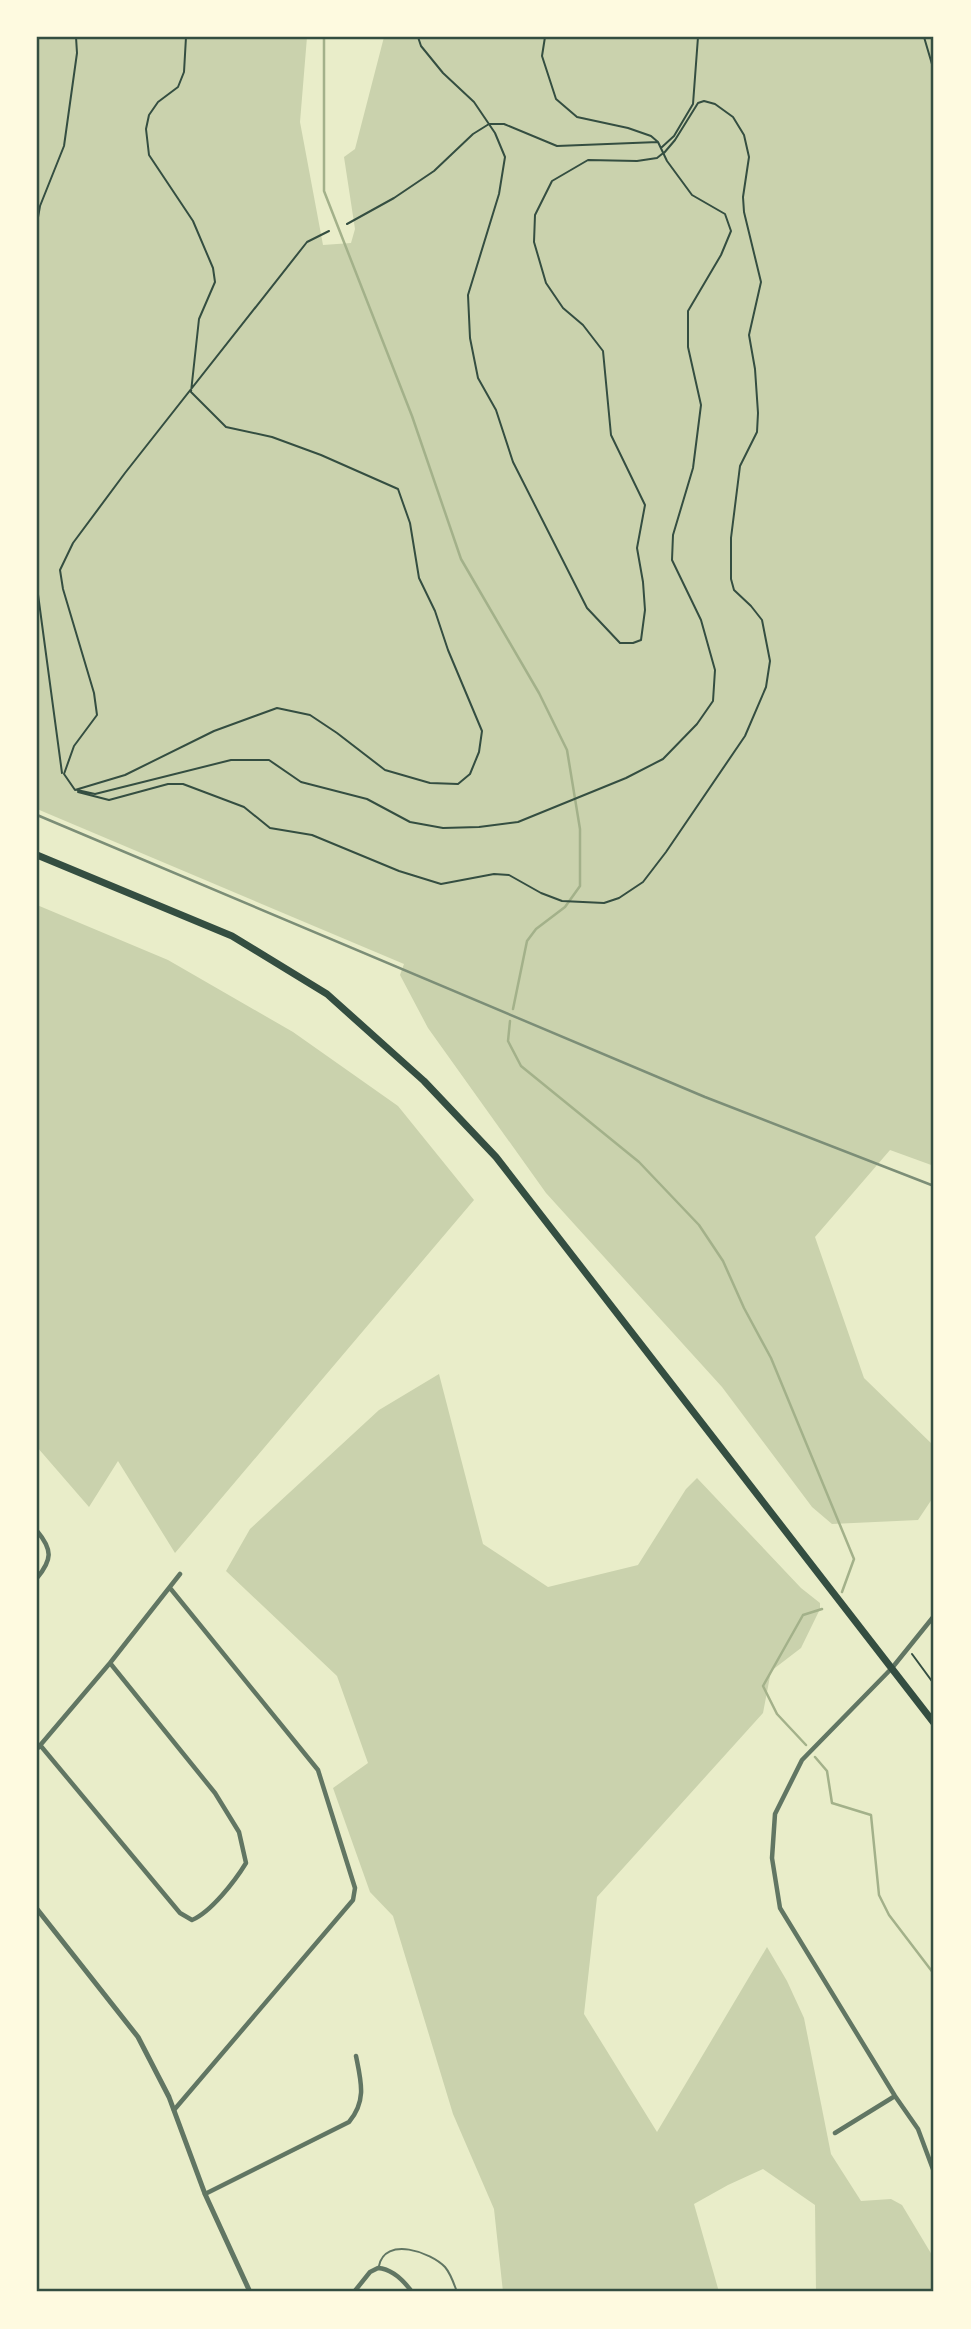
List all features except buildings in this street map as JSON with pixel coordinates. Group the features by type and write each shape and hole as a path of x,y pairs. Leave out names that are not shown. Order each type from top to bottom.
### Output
{"main road":[{"path":"37,855 232,936 327,994 425,1081 496,1157 934,1723"}],"street":[{"path":"37,1531 45,1540 50,1556 46,1567 37,1578"},
{"path":"110,1663 215,1793 239,1832 246,1863 238,1877 200,1916 192,1920 180,1913 38,1747 110,1663 180,1574"},
{"path":"170,1588 318,1770 355,1888 353,1900 174,2110"},
{"path":"934,1616 892,1668 802,1760 775,1814 772,1858 780,1908 918,2129 934,2172"},
{"path":"37,1909 138,2037 174,2110 205,2194 250,2292"},
{"path":"205,2194 349,2122 359,2110 361,2095 356,2056"},
{"path":"835,2133 895,2096"},
{"path":"354,2292 370,2272 378,2268 391,2272 412,2292"}],"lane":[{"path":"378,2268 380,2260 390,2251 409,2249 419,2252 445,2267 457,2292"}],"path":[{"path":"37,223 40,206 64,146 77,53 76,37"},
{"path":"186,37 184,72 178,87 158,102 149,115 146,129 149,155 194,221 213,268 215,282 199,319 191,392"},
{"path":"37,587 60,771 75,790 109,800 168,784 183,784 244,807 270,828 313,835 340,848 429,881 441,884 495,874 509,875 562,901 604,903 619,898 643,882 666,852 745,736 766,687 770,661 762,620 734,590 731,579 731,538 740,466 757,432 758,413 755,369 748,335 761,282 744,212 748,156 744,135 733,117 715,103 698,103 675,140 657,158 638,161 588,160 552,181 535,215 534,242 546,283 563,309 583,326 603,351 611,435 645,505 637,548 643,582 645,622 641,640 620,643 587,608 513,462 496,410 478,378 470,338 468,295 499,194 505,157 489,124 474,102 443,73 421,46 418,37"},
{"path":"329,232 307,242 73,543 60,570 63,589 94,694 97,715 74,746 64,774 75,790 94,794 231,760 269,760 301,782 367,799 410,822 443,828 479,827 518,821 626,778 663,760 697,724 713,701 715,670 701,620 672,560 673,535 693,468 701,405 688,346 688,312 732,231 725,214 692,195 658,142 651,136 578,117 556,99 542,56 545,37"},
{"path":"660,148 674,136 693,104 698,37"},
{"path":"924,37 934,71"},
{"path":"347,224 394,198 434,171 473,134 489,124 504,124 557,146 658,142"},
{"path":"75,790 125,775 214,731 277,708 310,715 385,770 430,783 458,784 470,774 479,752 482,731 448,650 435,611 419,578 410,523 398,489 272,437 226,427 191,392"},
{"path":"908,1649 934,1684"}],"green space":[{"path":"37,37 307,37 300,122 323,245 351,243 355,229 344,157 355,149 384,37 934,37 934,1166 890,1150 815,1237 864,1378 934,1446 934,1496 918,1520 832,1524 812,1507 722,1387 546,1193 428,1028 400,975 404,964 37,809"},
{"path":"37,905 168,960 293,1032 398,1106 474,1200 175,1553 118,1461 89,1507 37,1447"},
{"path":"439,1374 483,1544 548,1587 638,1565 686,1489 697,1478 801,1588 820,1603 820,1609 801,1648 771,1671 763,1713 597,1897 584,2014 657,2132 767,1947 804,2018 831,2154 861,2201 891,2199 902,2205 932,2255 932,2292 816,2292 815,2205 763,2169 694,2204 719,2292 503,2292 494,2209 453,2114 393,1916 370,1892 333,1788 368,1763 337,1676 226,1571 250,1529 379,1410"}],"waterway":[{"path":"324,37 324,191 412,416 461,559 539,693 567,750 580,829 580,886 565,907 536,929 527,941 513,1009"},
{"path":"510,1021 508,1041 521,1066 639,1162 699,1225 723,1261 771,1358 854,1559 842,1592"},
{"path":"806,1745 777,1714 763,1686 803,1615 822,1609"},
{"path":"815,1757 827,1771 832,1803 871,1815 879,1895 889,1915 934,1974"}],"railway":[{"path":"37,815 705,1097 934,1186"}]}
